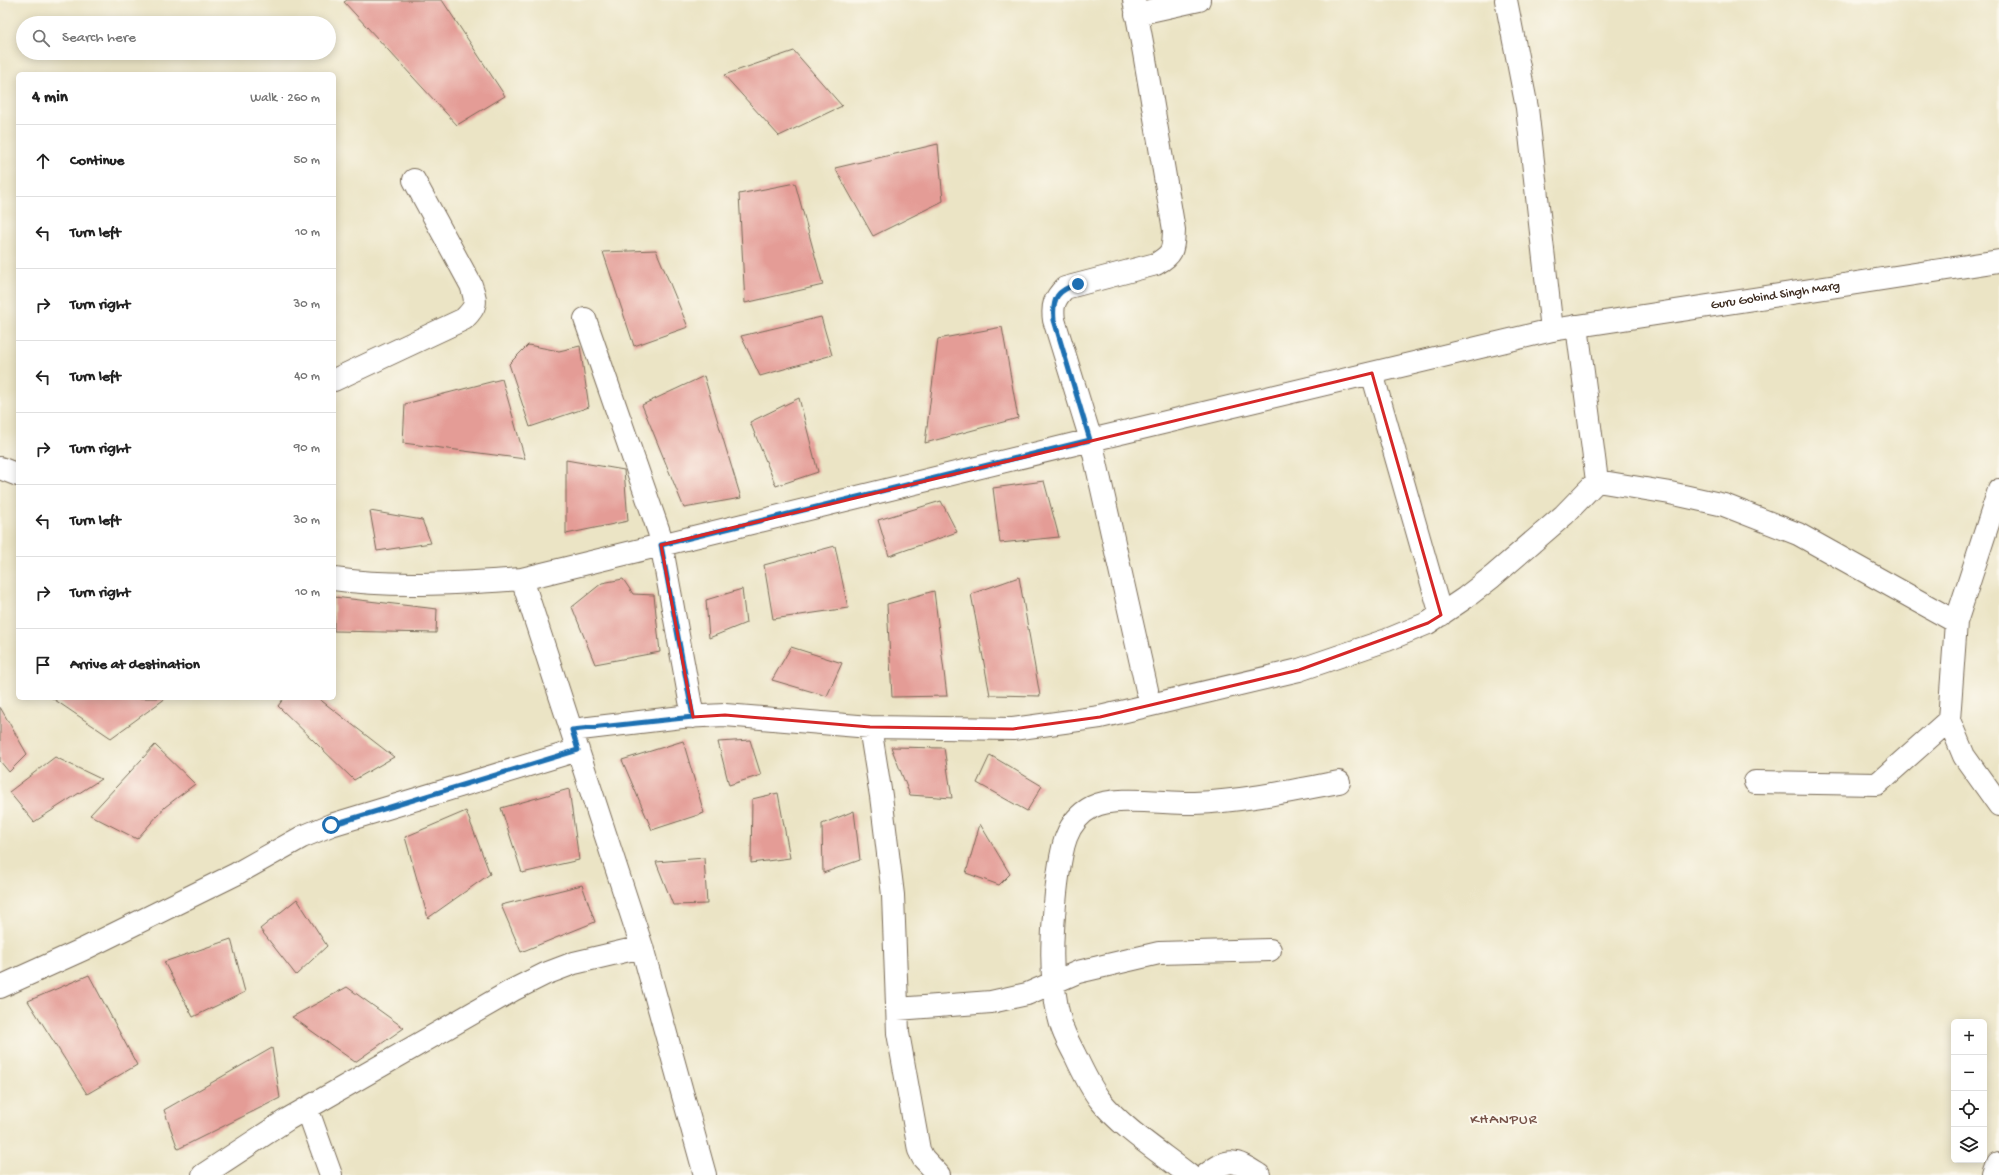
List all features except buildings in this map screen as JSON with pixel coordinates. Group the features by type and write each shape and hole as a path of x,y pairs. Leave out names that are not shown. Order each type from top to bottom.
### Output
{"street":[{"path":"1147,690 1090,440 1054,320 1052,306 1057,295 1065,288 1156,264 1167,258 1173,250 1174,230 1135,7 1199,0"},
{"path":"1506,0 1527,108 1552,330"},
{"path":"336,379 464,319 473,310 476,301 471,285 414,180"},
{"name":"Guru Gobind Singh Marg","path":"336,579 370,584 449,584 522,579 1090,440 1552,330 1999,261"},
{"path":"585,319 659,532 693,717"},
{"path":"1577,326 1597,481"},
{"path":"1372,373 1441,615"},
{"path":"0,468 16,475"},
{"path":"0,987 84,949 236,874 302,837 331,825 575,740 693,717 725,715 870,727 1013,729 1100,717 1300,670 1387,640 1428,623 1441,615 1492,577 1564,515 1597,481"},
{"path":"1597,481 1670,493 1724,505 1783,528 1798,534 1956,622"},
{"path":"1999,490 1956,622 1949,720 1964,756 1999,805"},
{"path":"522,579 642,947 705,1175"},
{"path":"1755,782 1877,784 1949,720"},
{"path":"870,727 881,796 893,895 898,1033 920,1150 925,1162 939,1175"},
{"path":"1189,1175 1132,1131 1100,1100 1081,1070 1061,1025 1054,984 1054,917 1060,861 1068,829 1075,819 1092,806 1120,800 1194,803 1265,796 1339,782"},
{"path":"203,1175 288,1119 513,990 545,974 574,963 642,947"},
{"path":"897,1009 990,1002 1027,994 1054,984 1078,972 1159,953 1270,950"},
{"path":"307,1108 331,1175"},
{"path":"1206,1175 1224,1163 1238,1162 1259,1175"},
{"path":"1995,1175 1999,1164"}],"highlighted area":[{"path":"1372,373 1441,615 1428,623 1299,670 1100,717 1013,729 870,727 725,715 693,717 661,545"}],"district":[{"name":"KHANPUR","path":"1504,1120"}],"route":[{"path":"331,825 578,750 572,730 693,717 661,545 1090,440 1054,320 1052,306 1057,295 1065,288 1078,284"}]}
